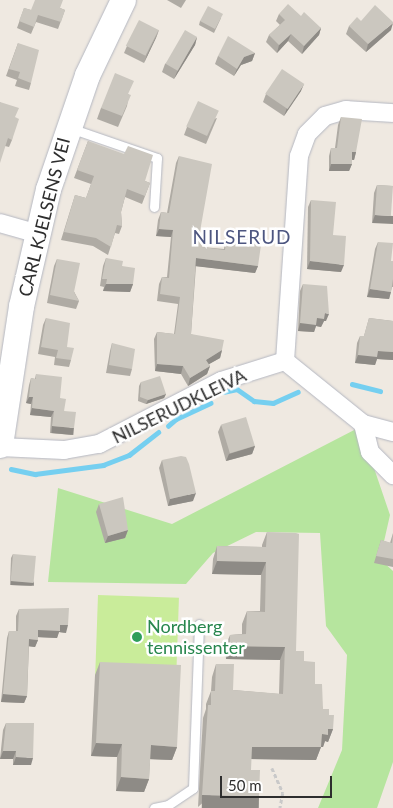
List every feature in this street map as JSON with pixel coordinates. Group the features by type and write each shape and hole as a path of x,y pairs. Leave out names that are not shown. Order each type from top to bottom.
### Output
{"main road":[{"name":"CARL KJELSENS VEI","path":"0,446 12,355 36,233 67,127 87,75 123,0"}],"street":[{"path":"393,113 346,110 325,116 307,134 299,156 285,361 363,424 393,432"},
{"path":"0,223 36,233"},
{"name":"NILSERUDKLEIVA","path":"0,446 64,450 99,444 221,381 285,361"},
{"path":"363,424 370,452 393,475"}],"lane":[{"path":"67,127 158,158 154,207"},
{"path":"154,808 168,805 193,788 199,624"}],"path":[{"path":"272,768 283,793 280,808"}],"green space":[{"path":"360,427 390,515 380,559 393,571 393,762 377,808 318,808 342,750 347,655 326,626 320,533 256,532 213,553 186,584 48,582 58,488 172,524"},
{"name":"Nordberg tennissenter","path":"98,595 179,598 176,678 95,675"}],"building":[{"path":"35,0 63,0 60,8 65,10 61,22 38,15 34,27 19,21 24,8 31,10"},
{"path":"288,4 301,16 304,12 321,28 304,46 291,34 279,45 269,35 285,20 279,14"},
{"path":"375,5 393,23 368,44 349,26 357,17 361,21"},
{"path":"208,6 223,14 215,29 200,21"},
{"path":"139,20 159,30 145,56 126,46"},
{"path":"185,30 197,37 178,71 166,64"},
{"path":"228,36 255,53 244,57 237,69 218,56"},
{"path":"18,43 39,50 31,83 18,78 20,72 9,69"},
{"path":"282,69 304,84 288,109 265,94"},
{"path":"115,73 134,81 128,94 131,95 122,116 101,108"},
{"path":"198,101 219,111 207,136 186,126"},
{"path":"0,102 19,108 15,117 19,119 12,140 8,138 0,163"},
{"path":"341,117 362,119 356,152 352,152 352,164 331,164 331,148 337,148"},
{"path":"88,141 124,154 128,146 153,155 145,181 150,183 145,196 127,189 121,212 122,226 117,225 111,247 96,238 64,232 75,195 86,198 94,176 77,170"},
{"path":"179,156 212,164 199,237 203,237 202,247 225,250 227,233 262,238 258,266 196,258 191,334 224,340 222,350 206,360 210,366 190,378 183,366 157,364 157,332 175,334 180,297 160,294 162,277 169,278 173,230 159,229 161,212 169,213"},
{"path":"377,185 393,186 391,216 375,215"},
{"path":"311,200 336,202 333,235 346,236 344,265 310,261"},
{"path":"378,242 393,243 391,292 370,289"},
{"path":"106,258 123,261 122,266 135,268 133,284 106,284 107,279 102,279"},
{"path":"57,259 80,263 74,292 79,301 50,295"},
{"path":"303,284 327,286 329,314 325,313 324,319 317,318 316,325 300,323"},
{"path":"46,318 70,323 67,347 74,348 71,360 56,358 58,350 41,347"},
{"path":"369,318 393,321 393,352 378,351 377,357 358,355 360,336 364,336"},
{"path":"112,343 135,349 132,369 109,365"},
{"path":"36,374 62,377 60,398 66,399 64,411 76,412 74,428 52,426 54,411 32,408 33,397 29,397 31,378 36,379"},
{"path":"160,376 166,394 148,400 140,397 141,382"},
{"path":"246,417 255,446 230,453 221,425"},
{"path":"181,456 186,457 189,464 196,493 170,499 162,460"},
{"path":"123,497 128,530 108,536 99,504"},
{"path":"267,532 299,534 296,651 304,651 304,661 315,662 315,684 322,684 323,709 329,709 329,715 334,715 333,729 328,729 328,735 322,734 321,747 252,747 251,770 260,770 259,796 202,795 208,705 211,705 211,691 215,691 216,664 234,664 233,690 283,694 285,647 230,646 230,635 246,634 247,611 265,612 266,562 217,561 217,546 266,547"},
{"path":"393,534 393,559 376,556 381,540 392,543"},
{"path":"13,554 36,556 34,583 11,581"},
{"path":"69,608 68,625 60,625 60,631 38,630 38,640 29,639 27,696 3,694 9,631 18,631 19,609"},
{"path":"100,662 181,665 177,747 151,745 149,779 121,777 122,744 96,743"},
{"path":"6,723 34,723 33,758 16,757 16,751 3,751"}],"waterway":[{"path":"352,384 380,391"},
{"path":"223,392 237,389 254,401 273,403 298,392"},
{"path":"168,426 176,419 211,403"},
{"path":"11,469 35,474 103,465 129,455 158,432"}],"place":[{"name":"Nordberg tennissenter","path":"137,637"}],"district":[{"name":"NILSERUD","path":"242,237"}]}
